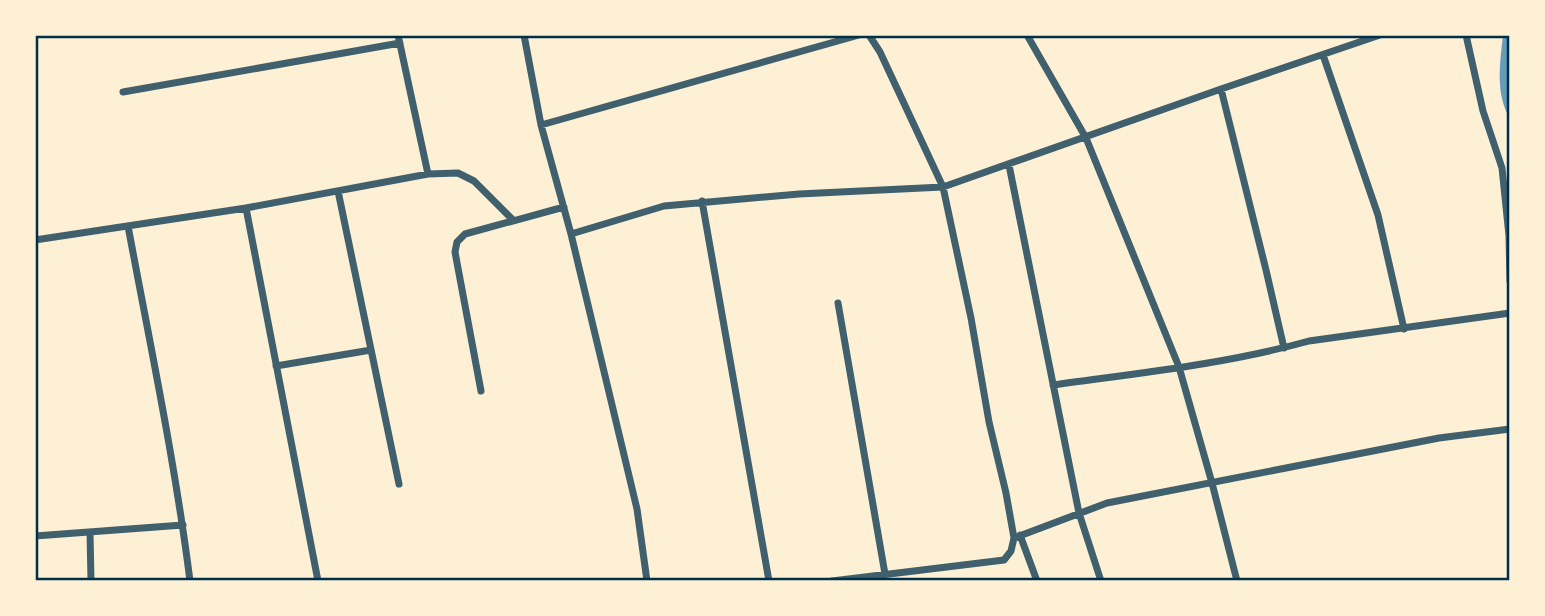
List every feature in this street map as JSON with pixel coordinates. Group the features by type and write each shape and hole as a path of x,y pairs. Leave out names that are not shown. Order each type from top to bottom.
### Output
{"street":[{"path":"524,35 541,125 571,234 637,509 646,581"},
{"path":"541,125 859,35"},
{"path":"869,35 880,52 943,187 971,318 989,422 1006,494 1017,536 1037,581"},
{"path":"1027,35 1086,138 1179,368 1237,581"},
{"path":"571,234 664,205 799,194 943,187 1380,35"},
{"path":"1466,35 1483,111 1502,168 1510,281"},
{"path":"123,92 399,39 428,174"},
{"path":"1324,55 1378,215 1404,329"},
{"path":"1220,89 1284,348"},
{"path":"1009,165 1079,513 1101,581"},
{"path":"35,240 246,208 428,174 458,173 474,181 513,220"},
{"path":"338,191 399,484"},
{"path":"702,201 769,581"},
{"path":"481,391 455,252 457,242 465,234 564,207"},
{"path":"246,208 318,581"},
{"path":"128,226 166,424 190,581"},
{"path":"838,303 885,574"},
{"path":"1053,385 1179,368 1309,341 1510,313"},
{"path":"276,366 371,350"},
{"path":"1017,536 1107,503 1439,438 1510,429"},
{"path":"35,536 183,525"},
{"path":"90,532 91,581"},
{"path":"832,581 1004,559 1012,551 1017,536"}],"water":[{"path":"1503,35 1510,35 1510,119 1500,88"}]}
